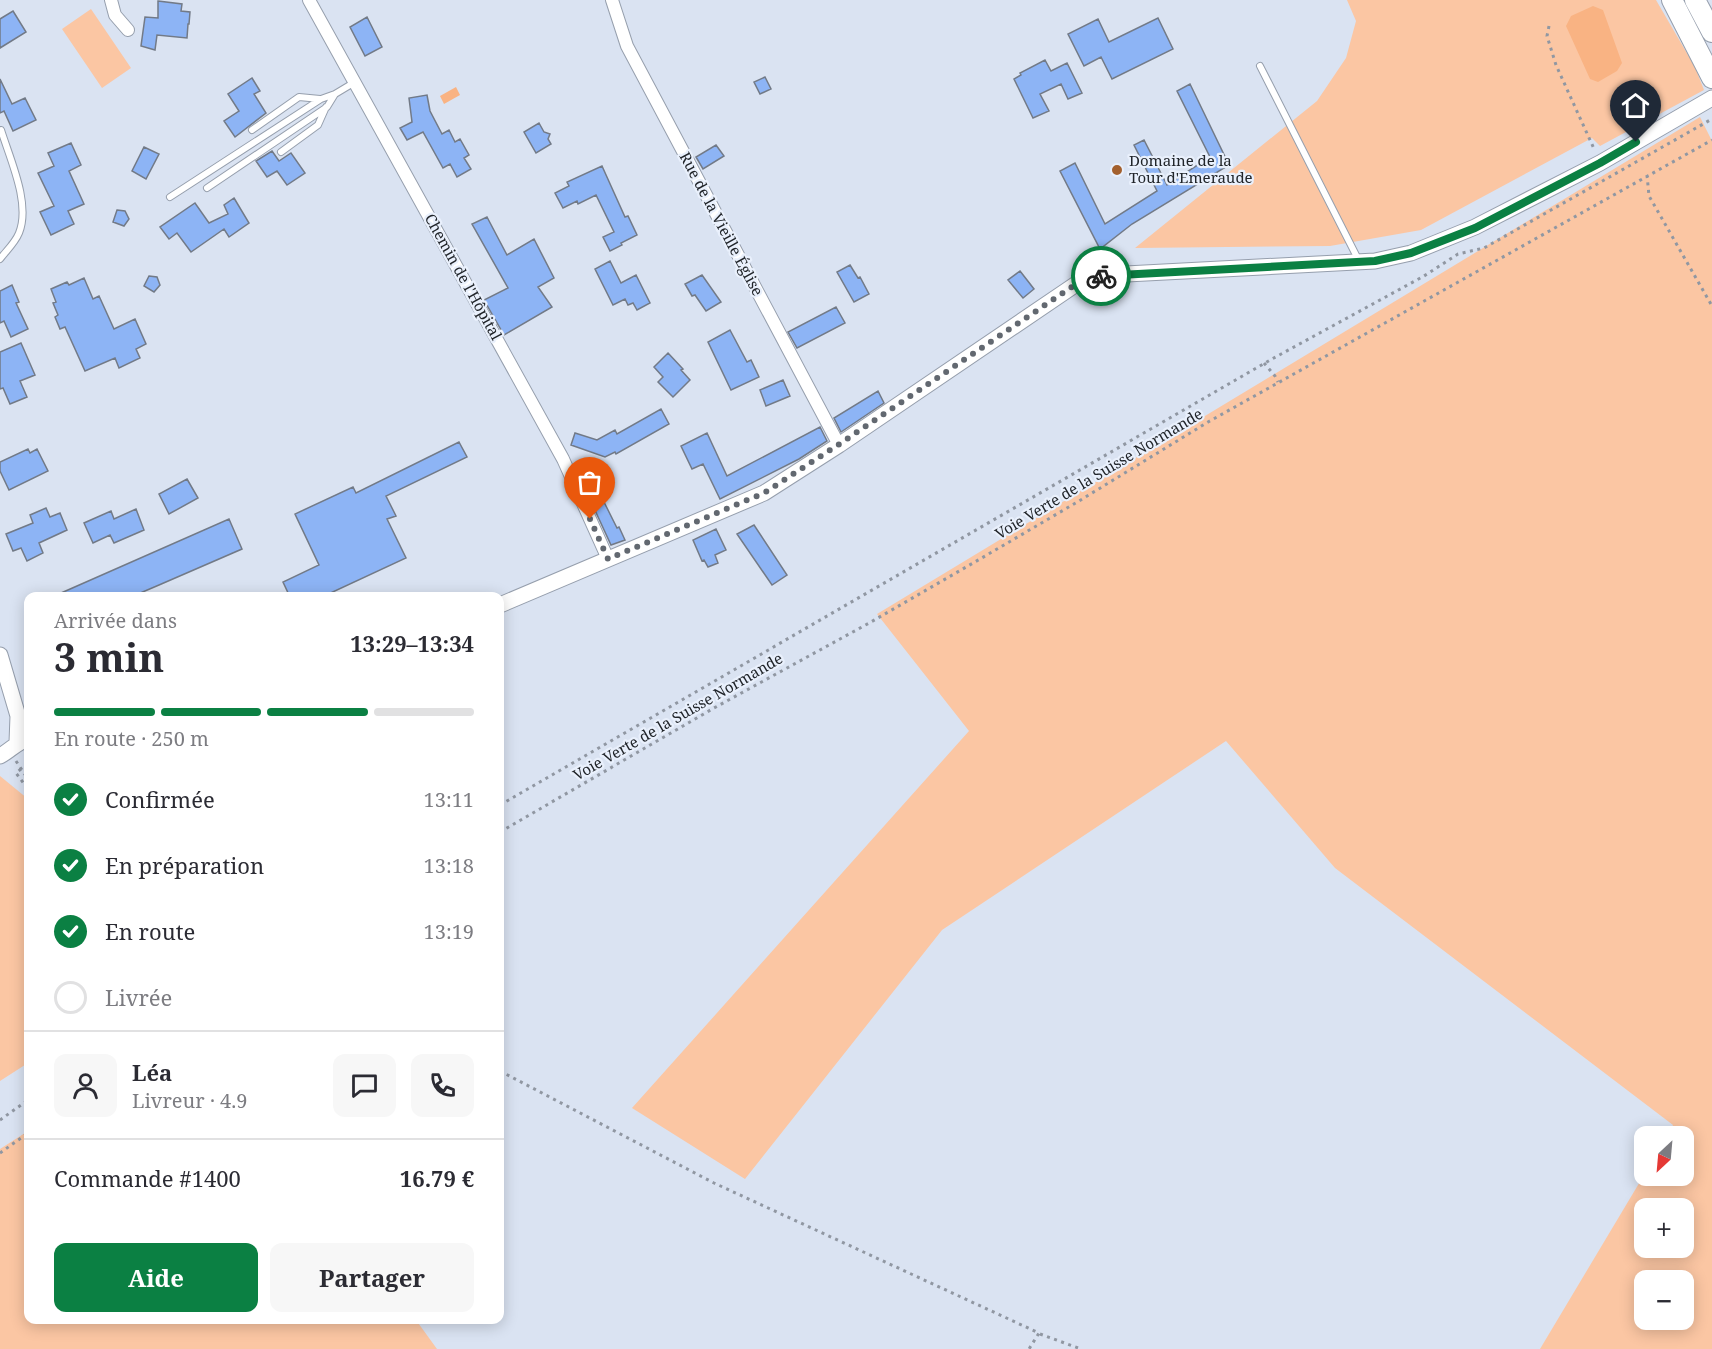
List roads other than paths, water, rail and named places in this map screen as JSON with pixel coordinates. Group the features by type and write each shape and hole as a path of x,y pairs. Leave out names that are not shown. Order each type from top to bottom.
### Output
{"highway":[{"path":"1672,0 1708,70"},
{"path":"1695,0 1712,33"}],"street":[{"path":"111,0 115,15 128,30"},
{"name":"Chemin de l'Hôpital","path":"309,0 356,81 563,459 608,559"},
{"name":"Rue de la Vieille Église","path":"612,0 627,46 838,445"},
{"path":"504,603 764,493 1088,276 1375,261 1411,253 1475,228 1600,163 1712,98"},
{"path":"0,655 23,741 0,756"}],"lane":[{"path":"1260,66 1359,261"},
{"path":"170,196 321,99 335,94 356,81"},
{"path":"281,152 318,125 335,94"},
{"path":"252,130 299,96 321,99"},
{"path":"207,188 327,107"},
{"path":"0,260 19,235 23,220 23,204 1,130"}],"place":[{"name":"Domaine de la Tour d'Emeraude","path":"1117,170"}]}
